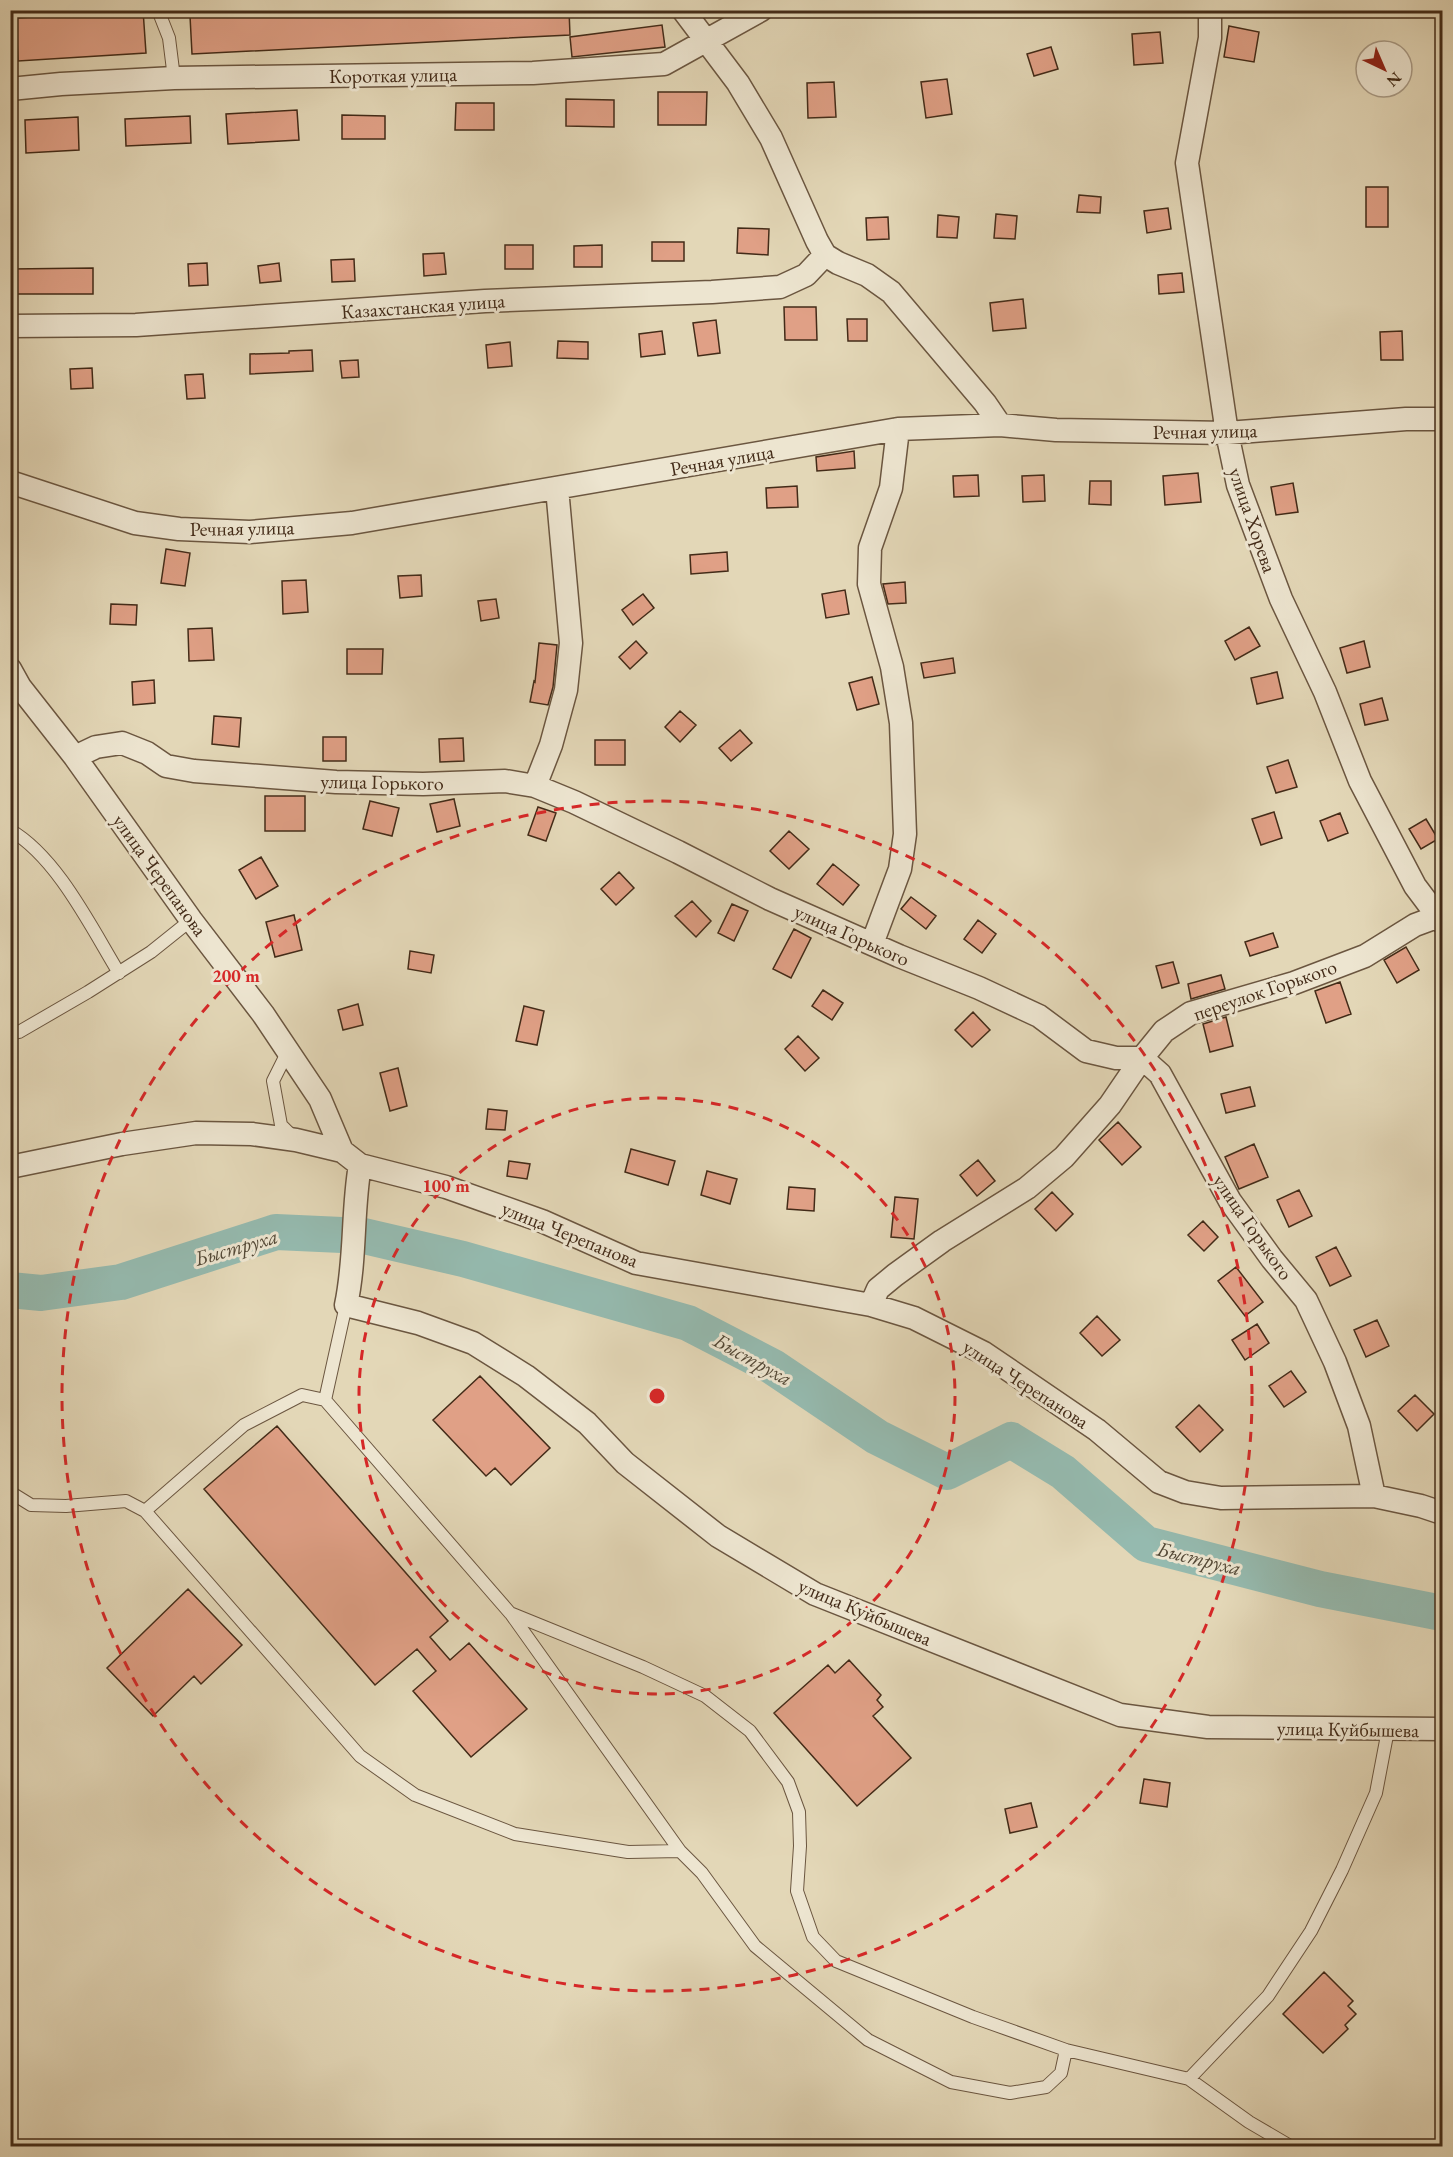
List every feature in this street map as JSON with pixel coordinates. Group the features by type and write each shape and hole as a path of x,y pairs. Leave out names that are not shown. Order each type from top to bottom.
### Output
{"street":[{"path":"683,10 738,82 771,138 825,255 867,275 891,292 985,403 1000,425"},
{"name":"Короткая улица","path":"10,89 174,78 533,73 664,64 761,10"},
{"name":"улица Хорева","path":"1210,10 1210,38 1187,163 1227,434 1238,486 1281,599 1325,692 1360,780 1415,886 1441,918"},
{"name":"Казахстанская улица","path":"10,326 136,325 485,301 780,287 806,275 825,255"},
{"name":"Речная улица","path":"10,482 135,523 178,529 250,532 352,523 898,429 1000,425 1056,430 1227,434 1406,419 1443,419"},
{"path":"872,944 900,869 905,834 901,723 892,667 868,584 870,548 891,488 898,429"},
{"path":"535,786 551,745 566,690 571,643 557,488"},
{"name":"улица Черепанова","path":"14,682 75,757 191,920 264,1014 320,1099 351,1158 446,1187 542,1221 636,1263 871,1305 914,1318 984,1353 1097,1430 1159,1482 1185,1492 1221,1498 1374,1496 1443,1513"},
{"name":"улица Горького","path":"75,757 96,747 122,743 147,753 166,766 194,771 336,782 423,784 505,781 535,786 639,833 770,899 979,988 1038,1016 1086,1051 1116,1058 1142,1058 1160,1074 1230,1201 1272,1259 1306,1300 1335,1362 1359,1426 1374,1496"},
{"name":"переулок Горького","path":"871,1305 878,1289 895,1275 942,1241 1027,1188 1064,1157 1110,1106 1142,1058 1164,1031 1191,1013 1294,983 1365,956 1415,925 1441,918"},
{"path":"10,1167 122,1144 196,1133 252,1134 296,1140 351,1158 355,1193 351,1282 346,1305"},
{"name":"улица Куйбышева","path":"346,1305 417,1323 473,1343 526,1376 587,1423 625,1463 718,1536 815,1594 1120,1715 1208,1727 1443,1729"}],"lane":[{"path":"158,10 169,38 174,78"},
{"path":"10,830 26,839 66,886 119,973"},
{"path":"10,1034 29,1026 119,973 151,952 191,920"},
{"path":"288,1051 273,1081 281,1125 296,1140"},
{"path":"324,1400 346,1305"},
{"path":"145,1511 244,1425 302,1395 324,1400 510,1613 680,1851 702,1873 755,1946 868,2040 951,2082 1011,2093 1046,2087 1061,2073 1066,2050"},
{"path":"10,1492 31,1505 66,1506 126,1501 145,1511 360,1756 415,1795 515,1834 628,1852 680,1851"},
{"path":"510,1613 643,1667 705,1696 750,1731 788,1782 799,1812 800,1846 797,1891 813,1937 836,1961 973,2017 1066,2050 1189,2079 1249,2122 1290,2146"},
{"path":"1189,2079 1268,1996 1311,1931 1342,1870 1376,1793 1388,1730"}],"building":[{"path":"143,10 146,53 18,61 16,18"},
{"path":"294,10 569,10 570,35 192,54 190,16"},
{"path":"662,25 665,47 572,57 570,37"},
{"path":"1229,26 1259,32 1254,62 1224,57"},
{"path":"1160,32 1163,63 1134,65 1132,34"},
{"path":"1051,47 1058,69 1034,76 1027,54"},
{"path":"947,79 952,114 926,118 921,82"},
{"path":"834,82 836,117 808,118 807,83"},
{"path":"658,92 707,92 706,125 658,125"},
{"path":"566,99 614,100 614,127 566,126"},
{"path":"456,103 494,103 494,130 455,130"},
{"path":"297,110 299,140 228,144 226,114"},
{"path":"342,115 385,116 385,139 342,139"},
{"path":"190,116 191,143 126,146 125,119"},
{"path":"78,117 79,150 26,153 25,120"},
{"path":"1366,187 1388,187 1388,227 1366,227"},
{"path":"1079,195 1101,197 1100,213 1077,212"},
{"path":"1168,208 1171,229 1147,233 1144,211"},
{"path":"996,214 1017,216 1015,239 994,238"},
{"path":"938,215 959,217 957,238 937,237"},
{"path":"888,217 889,239 867,240 866,218"},
{"path":"738,228 769,229 768,255 737,253"},
{"path":"652,242 684,242 684,261 652,261"},
{"path":"505,245 533,245 533,269 505,269"},
{"path":"602,245 602,267 574,267 574,246"},
{"path":"444,253 446,274 424,276 423,254"},
{"path":"354,259 355,281 332,282 331,260"},
{"path":"207,263 208,285 189,286 188,264"},
{"path":"279,263 281,281 260,283 258,266"},
{"path":"93,268 93,294 10,294 10,269"},
{"path":"1182,273 1184,292 1159,294 1158,275"},
{"path":"1023,299 1026,328 993,331 990,303"},
{"path":"784,307 816,307 817,340 785,340"},
{"path":"847,319 867,319 867,341 848,341"},
{"path":"716,320 720,353 698,356 693,323"},
{"path":"662,331 665,354 641,357 639,334"},
{"path":"1402,331 1403,360 1381,360 1380,332"},
{"path":"558,341 588,342 588,359 557,358"},
{"path":"510,342 512,366 488,368 486,345"},
{"path":"312,350 313,371 250,374 250,354"},
{"path":"358,360 359,377 342,378 340,361"},
{"path":"92,368 93,388 71,389 70,369"},
{"path":"203,374 205,398 187,399 185,375"},
{"path":"854,451 855,468 817,471 816,457"},
{"path":"1198,473 1201,502 1165,505 1163,476"},
{"path":"978,475 979,496 954,497 953,476"},
{"path":"1044,475 1045,501 1023,502 1022,476"},
{"path":"1090,481 1111,481 1111,505 1089,504"},
{"path":"1293,483 1298,512 1276,515 1271,487"},
{"path":"797,486 798,507 767,508 766,488"},
{"path":"166,549 190,553 185,586 161,583"},
{"path":"727,552 728,571 691,574 690,555"},
{"path":"421,575 422,596 400,598 398,576"},
{"path":"306,580 308,612 283,614 282,581"},
{"path":"905,582 906,603 888,604 883,584"},
{"path":"845,590 849,614 826,618 822,594"},
{"path":"643,594 654,608 633,625 622,610"},
{"path":"496,599 499,618 481,621 478,601"},
{"path":"111,604 137,605 136,625 110,624"},
{"path":"1249,627 1260,646 1235,660 1225,641"},
{"path":"212,628 214,660 189,661 188,629"},
{"path":"636,641 647,653 630,669 619,657"},
{"path":"1364,641 1370,667 1347,673 1340,648"},
{"path":"539,643 557,645 553,687 548,705 530,702 535,682"},
{"path":"347,649 383,649 382,674 347,674"},
{"path":"953,658 955,673 924,678 921,663"},
{"path":"1277,672 1283,698 1257,704 1251,678"},
{"path":"872,677 879,704 857,710 849,683"},
{"path":"154,680 155,703 133,705 132,682"},
{"path":"1382,698 1388,720 1365,725 1360,704"},
{"path":"680,711 696,725 680,742 665,727"},
{"path":"214,716 241,718 239,747 212,744"},
{"path":"740,730 752,743 731,761 719,748"},
{"path":"323,737 346,737 346,761 323,761"},
{"path":"463,738 464,761 440,762 439,739"},
{"path":"595,740 625,740 625,765 595,765"},
{"path":"1288,760 1297,787 1276,793 1267,767"},
{"path":"265,796 305,796 305,831 265,831"},
{"path":"454,799 460,826 437,832 430,804"},
{"path":"370,801 399,808 392,836 363,829"},
{"path":"538,807 556,813 546,841 528,835"},
{"path":"1274,812 1282,838 1261,845 1252,819"},
{"path":"1340,813 1348,833 1328,841 1320,821"},
{"path":"1426,819 1438,839 1421,849 1409,829"},
{"path":"789,831 809,849 789,869 770,851"},
{"path":"261,857 278,886 256,899 239,870"},
{"path":"833,864 859,885 843,905 817,884"},
{"path":"619,872 634,888 616,905 601,889"},
{"path":"911,897 936,916 926,929 901,909"},
{"path":"692,901 711,921 696,937 675,916"},
{"path":"732,904 748,911 734,941 718,933"},
{"path":"294,915 302,950 275,957 266,922"},
{"path":"978,920 996,934 982,953 964,939"},
{"path":"794,929 811,938 791,978 773,969"},
{"path":"1273,933 1278,947 1250,956 1245,942"},
{"path":"1406,947 1419,970 1397,983 1384,960"},
{"path":"410,951 434,955 431,973 408,969"},
{"path":"1173,962 1179,983 1162,988 1156,966"},
{"path":"1221,975 1225,989 1191,999 1188,984"},
{"path":"1340,982 1351,1014 1326,1023 1315,991"},
{"path":"823,990 843,1003 832,1020 812,1006"},
{"path":"358,1004 363,1025 343,1030 338,1010"},
{"path":"524,1006 544,1011 537,1045 516,1041"},
{"path":"973,1012 990,1030 972,1047 955,1030"},
{"path":"1226,1017 1233,1046 1210,1052 1203,1024"},
{"path":"798,1036 819,1058 805,1071 785,1049"},
{"path":"398,1068 407,1106 390,1111 380,1073"},
{"path":"1250,1087 1255,1106 1226,1113 1221,1094"},
{"path":"488,1109 507,1111 505,1130 486,1129"},
{"path":"1118,1122 1141,1147 1122,1165 1099,1140"},
{"path":"1254,1144 1268,1177 1239,1189 1225,1157"},
{"path":"631,1149 675,1161 668,1185 625,1172"},
{"path":"978,1160 995,1181 977,1196 960,1175"},
{"path":"509,1161 530,1164 527,1179 507,1176"},
{"path":"707,1171 737,1179 730,1204 701,1195"},
{"path":"789,1187 815,1189 814,1211 787,1209"},
{"path":"1299,1190 1312,1216 1289,1227 1277,1200"},
{"path":"1052,1192 1073,1214 1056,1231 1035,1209"},
{"path":"895,1197 918,1199 914,1239 891,1237"},
{"path":"1203,1221 1218,1237 1204,1251 1188,1235"},
{"path":"1336,1247 1351,1276 1330,1286 1316,1257"},
{"path":"1236,1267 1263,1302 1245,1316 1218,1281"},
{"path":"1097,1316 1120,1340 1102,1356 1080,1333"},
{"path":"1377,1320 1389,1346 1366,1357 1354,1330"},
{"path":"1257,1324 1269,1343 1245,1360 1232,1340"},
{"path":"1291,1371 1306,1392 1284,1407 1269,1386"},
{"path":"480,1376 550,1448 511,1485 495,1468 486,1476 433,1420"},
{"path":"1415,1395 1434,1414 1417,1431 1398,1411"},
{"path":"1199,1405 1223,1430 1200,1452 1176,1427"},
{"path":"277,1426 448,1621 430,1637 450,1660 469,1643 527,1709 471,1757 413,1691 436,1671 417,1649 375,1685 204,1489"},
{"path":"188,1589 242,1645 201,1684 194,1676 153,1716 107,1668"},
{"path":"849,1660 881,1695 877,1700 883,1707 873,1716 911,1758 857,1806 774,1713 828,1665 835,1673"},
{"path":"1144,1779 1170,1783 1167,1807 1140,1803"},
{"path":"1031,1803 1037,1827 1010,1833 1005,1809"},
{"path":"1324,1972 1353,2001 1348,2006 1356,2014 1345,2025 1348,2029 1323,2053 1283,2014"}],"waterway":[{"name":"Быструха","path":"10,1290 41,1293 121,1282 276,1232 364,1236 463,1259 688,1323 773,1367 877,1437 947,1472 1011,1440 1063,1472 1146,1544 1320,1589 1442,1613"}]}
